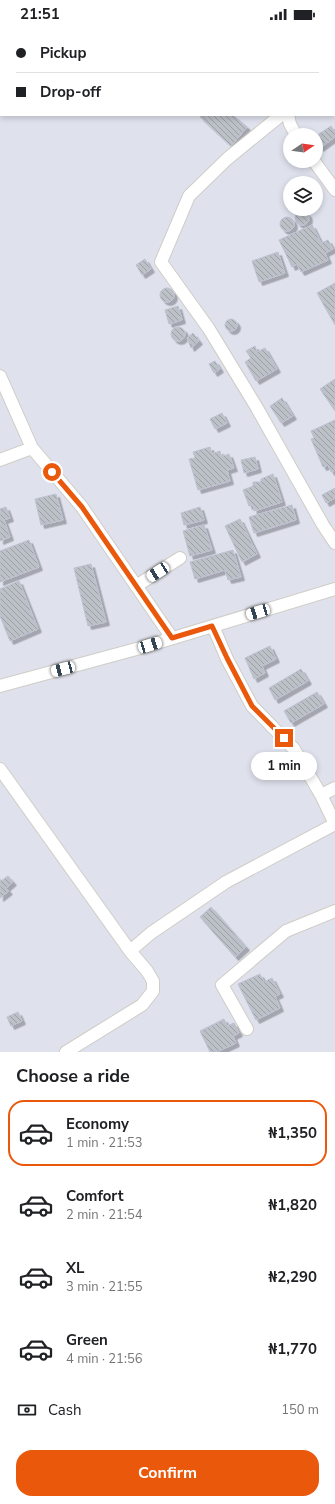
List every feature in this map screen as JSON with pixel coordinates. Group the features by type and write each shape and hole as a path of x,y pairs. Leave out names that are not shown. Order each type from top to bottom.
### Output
{"street":[{"path":"280,116 227,159 189,196 162,262 208,329 257,408 323,525 335,543"},
{"path":"282,116 292,128"},
{"path":"319,168 335,190"},
{"path":"0,376 32,448 82,507 172,638"},
{"path":"0,460 32,448"},
{"path":"136,586 180,558"},
{"path":"0,685 172,638 335,589"},
{"path":"130,951 151,933 226,882 335,824 321,795 294,750 252,706 212,626"},
{"path":"0,769 153,981 153,990 142,1005 66,1052"},
{"path":"321,795 335,788"},
{"path":"247,1029 222,985 286,930 335,911"}],"building":[{"path":"234,116 247,127 231,146 200,117"},
{"path":"331,126 335,132 335,137 323,146 323,131"},
{"path":"296,216 308,216 307,223 302,225 297,223 295,218"},
{"path":"287,217 292,219 294,224 292,229 287,231 282,229 280,224 282,219"},
{"path":"312,225 321,243 328,240 333,249 325,253 328,260 301,272 297,264 292,267 279,240"},
{"path":"278,252 285,273 259,282 252,261"},
{"path":"145,259 151,269 142,275 136,265"},
{"path":"335,283 335,325 317,293"},
{"path":"167,288 172,290 174,295 172,300 167,302 162,300 160,295 162,290"},
{"path":"178,306 182,320 169,324 165,310"},
{"path":"229,319 233,319 237,325 233,331 229,331 225,327 225,323"},
{"path":"178,327 183,329 185,334 183,339 178,341 173,339 171,334 173,329"},
{"path":"193,333 199,341 191,348 187,338"},
{"path":"255,346 257,352 265,348 277,369 256,381 245,362 251,358 246,351"},
{"path":"215,361 220,369 214,373 209,364"},
{"path":"335,379 335,411 320,389"},
{"path":"282,398 293,416 281,423 270,406"},
{"path":"222,413 227,423 215,429 210,419"},
{"path":"335,420 335,470 331,472 328,465 323,467 311,439 314,438 311,431"},
{"path":"210,447 212,454 220,451 221,457 229,454 234,468 227,470 230,481 198,490 189,459 195,458 193,452"},
{"path":"255,457 258,469 244,473 241,460"},
{"path":"273,474 282,502 254,511 253,504 249,506 243,490 253,486 253,482 261,482 261,479"},
{"path":"335,488 335,498 326,503 322,495"},
{"path":"56,494 63,520 41,525 35,499"},
{"path":"292,505 296,520 254,533 249,517"},
{"path":"6,507 10,518 4,520 10,537 0,541 0,509"},
{"path":"200,507 204,520 184,525 181,513"},
{"path":"240,519 257,554 242,562 225,526"},
{"path":"204,525 212,550 190,556 183,531"},
{"path":"29,540 39,567 0,582 0,551"},
{"path":"233,550 241,577 228,580 225,570 195,579 190,562"},
{"path":"91,564 106,622 88,626 74,568"},
{"path":"19,581 38,629 10,641 0,616 0,589"},
{"path":"270,646 276,659 262,666 265,673 254,679 245,658"},
{"path":"301,669 308,681 275,700 269,688"},
{"path":"317,692 324,704 291,723 284,711"},
{"path":"8,876 13,882 6,888 9,891 0,898 0,879 1,881"},
{"path":"211,907 246,947 235,957 200,917"},
{"path":"260,974 264,982 272,978 280,994 275,996 280,1008 256,1020 238,984"},
{"path":"18,1012 22,1021 11,1026 7,1017"},
{"path":"224,1019 227,1026 234,1023 239,1033 233,1036 236,1043 217,1052 210,1052 200,1031"}],"route":[{"path":"52,472 82,507 172,638 212,626 252,706 284,738"}]}
